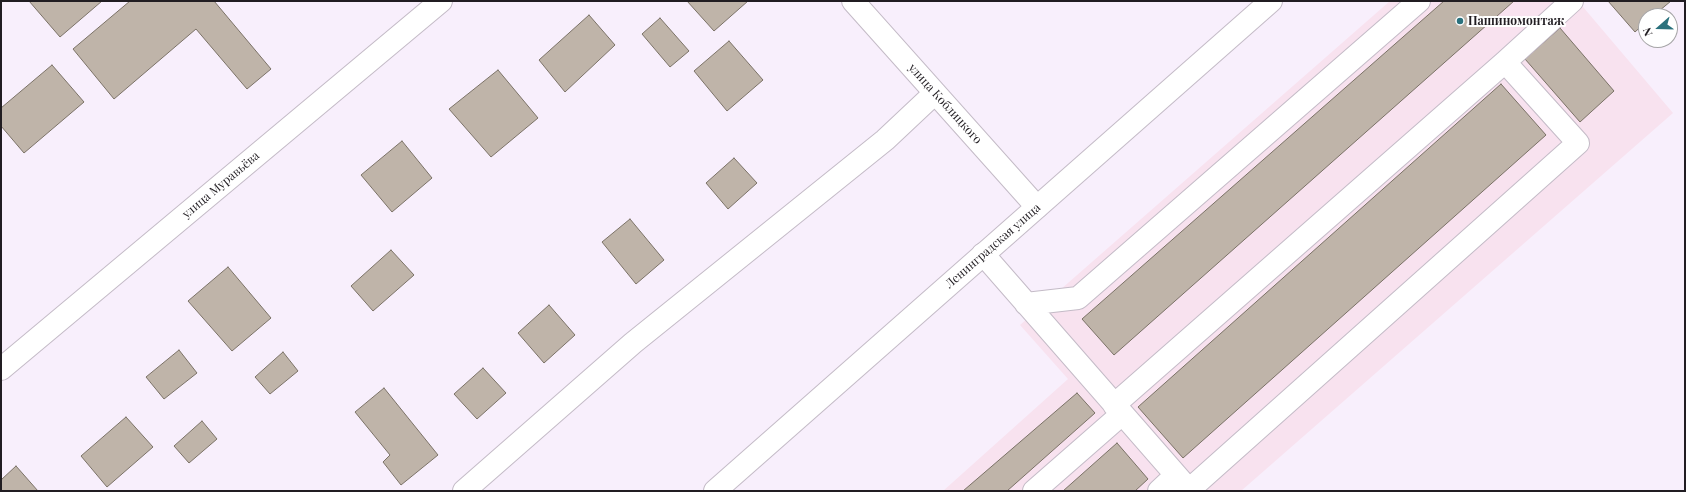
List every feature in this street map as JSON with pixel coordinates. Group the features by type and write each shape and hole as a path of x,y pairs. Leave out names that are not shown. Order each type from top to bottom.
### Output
{"street":[{"name":"улица Муравьёва","path":"1,368 441,1"},
{"name":"улица Коблицкого","path":"853,1 1037,207"},
{"name":"Ленинградская улица","path":"715,491 1271,1"},
{"path":"1026,304 1078,298 1419,1"},
{"path":"1034,491 1118,410 1572,1"},
{"path":"1159,491 1185,485 1578,143 1505,62"},
{"path":"464,491 633,343 885,140 935,93"},
{"path":"983,254 1185,485"}],"shaded area":[{"path":"1390,1 1578,1 1673,113 1241,491 943,491 1068,379 1020,325"}],"building":[{"path":"29,1 102,1 60,37"},
{"path":"130,1 214,1 271,69 247,89 196,29 114,99 73,49"},
{"path":"687,1 748,1 714,31"},
{"path":"1444,1 1514,1 1114,355 1082,319"},
{"path":"1608,1 1671,1 1663,8 1638,8 1638,29 1635,32"},
{"path":"589,15 615,45 565,92 539,60"},
{"path":"660,18 689,51 670,67 642,34"},
{"path":"1560,28 1614,91 1580,122 1525,59"},
{"path":"729,41 763,80 727,111 694,71"},
{"path":"52,65 84,102 24,153 1,126 1,108"},
{"path":"498,70 538,118 491,157 449,109"},
{"path":"1501,84 1546,135 1183,458 1138,407"},
{"path":"402,141 432,178 392,212 361,175"},
{"path":"734,158 757,183 728,209 706,183"},
{"path":"630,219 664,260 636,284 602,242"},
{"path":"391,250 414,275 373,311 351,286"},
{"path":"228,267 271,318 232,351 188,301"},
{"path":"549,305 575,335 544,363 518,333"},
{"path":"179,350 197,373 164,399 146,377"},
{"path":"283,352 298,371 270,394 255,377"},
{"path":"483,368 506,393 477,419 454,394"},
{"path":"384,388 438,455 401,485 383,462 390,455 355,412"},
{"path":"1077,393 1095,413 1007,491 963,491"},
{"path":"126,417 153,447 107,487 81,456"},
{"path":"202,421 217,439 189,463 174,446"},
{"path":"1117,443 1148,479 1135,491 1063,491"},
{"path":"16,466 38,491 1,491 1,480"}],"place":[{"name":"Пашиномонтаж","path":"1460,21"}]}
